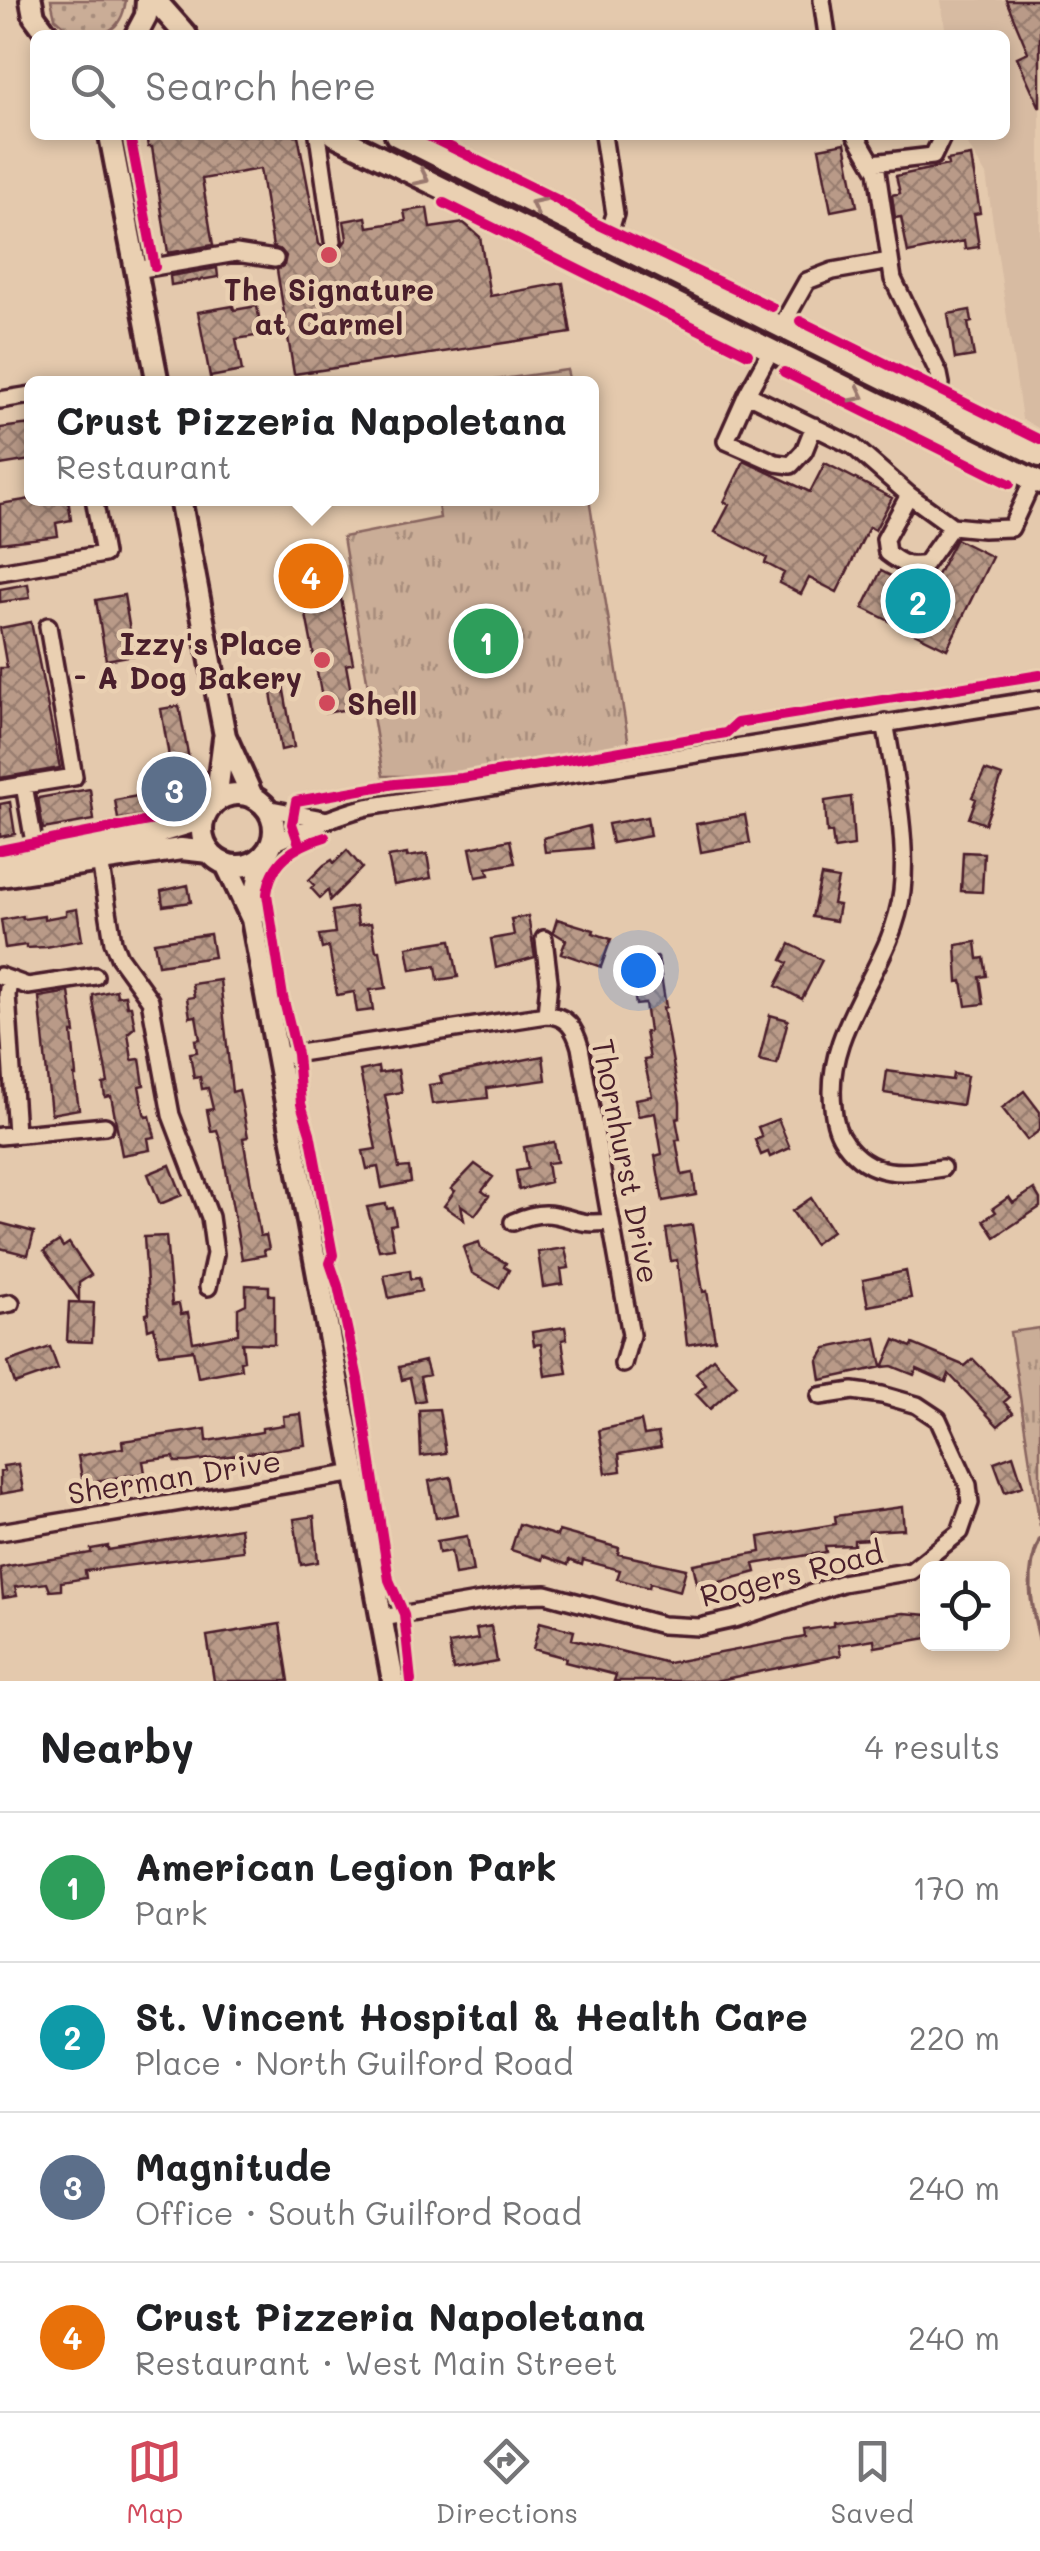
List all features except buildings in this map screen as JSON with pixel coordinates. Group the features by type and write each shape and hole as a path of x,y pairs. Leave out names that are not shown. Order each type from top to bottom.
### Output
{"main road":[{"path":"139,30 151,0 181,30"},
{"path":"30,5 45,30"},
{"path":"111,140 156,376"},
{"path":"345,140 978,454 1004,454 1038,476"},
{"path":"406,140 1040,456"},
{"path":"770,352 781,327"},
{"path":"181,506 224,736 274,826 252,919"},
{"path":"224,736 216,800 203,819 204,842 218,858 252,919 394,1681"},
{"path":"216,800 234,794 259,802"},
{"path":"98,852 203,819"},
{"path":"0,876 38,862 98,852 181,849 245,865 266,850"},
{"path":"0,859 38,862"}],"street":[{"path":"822,0 826,30"},
{"path":"319,140 333,241"},
{"path":"604,140 615,214 607,240"},
{"path":"859,140 878,172 893,279 940,374 935,402"},
{"path":"873,163 934,156 942,140"},
{"path":"136,270 236,254 275,260"},
{"path":"781,327 807,281 833,271 890,261"},
{"path":"770,352 726,441 776,463 791,464 804,451 814,426"},
{"path":"747,394 853,446 952,526 1011,528 1038,476"},
{"path":"909,495 885,539 888,553 898,561 913,567 925,564 952,526"},
{"path":"0,572 104,554 95,506"},
{"path":"0,789 74,777 48,626"},
{"path":"266,850 322,819 367,807 1040,699"},
{"path":"885,722 902,840 902,889 889,941 838,1044 831,1077 834,1120 852,1152 876,1169 905,1174 942,1168"},
{"path":"24,785 38,862"},
{"path":"259,802 322,819"},
{"path":"98,852 112,942 118,958 150,1000 171,1115 210,1217 215,1254 208,1287"},
{"path":"280,1056 546,1015 549,982 544,939"},
{"path":"95,976 28,986 5,979 8,1134 105,1126"},
{"name":"Thornhurst Drive","path":"546,1015 564,1019 577,1038 632,1335 623,1364"},
{"path":"512,1222 543,1212 591,1226 611,1220"},
{"name":"Rogers Road","path":"382,1618 518,1595 546,1594 662,1625 699,1627 842,1583 910,1571 960,1532 970,1503 968,1485 938,1418 917,1405 882,1395 853,1391 820,1396"},
{"name":"Sherman Drive","path":"0,1532 356,1473"}],"shaded area":[{"path":"941,0 1040,0 1040,429 1022,419 986,175 965,140 1010,140 1010,30 945,30"}],"green space":[{"path":"51,0 126,0 120,20 109,30 68,30 55,18"},
{"path":"567,370 568,376 524,376"},
{"path":"438,506 590,506 629,745 437,776 383,776 343,537 440,518"},
{"path":"1040,1328 1040,1526 1010,1332"}],"waterway":[{"path":"1040,1539 1031,1577 1040,1641"}],"cycle path":[{"path":"131,140 155,267"},
{"path":"436,140 556,199 595,223 772,307"},
{"path":"444,203 748,354"},
{"path":"800,321 1040,440"},
{"path":"784,372 1010,484"},
{"path":"300,847 292,824 296,801 395,784 462,778 726,733 737,723 1040,675"},
{"path":"0,850 189,813"},
{"path":"325,837 286,856 273,872 267,894 283,997 297,1054 301,1104 333,1255 330,1263 358,1379 389,1580 404,1614 411,1681"}],"place":[{"name":"The Signature at Carmel","path":"329,255"},
{"name":"Crust Pizzeria Napoletana","path":"311,576"},
{"name":"St. Vincent Hospital & Health Care","path":"918,601"},
{"name":"American Legion Park","path":"486,641"},
{"name":"Izzy's Place - A Dog Bakery","path":"322,660"},
{"name":"Shell","path":"327,703"},
{"name":"Magnitude","path":"174,789"}]}
